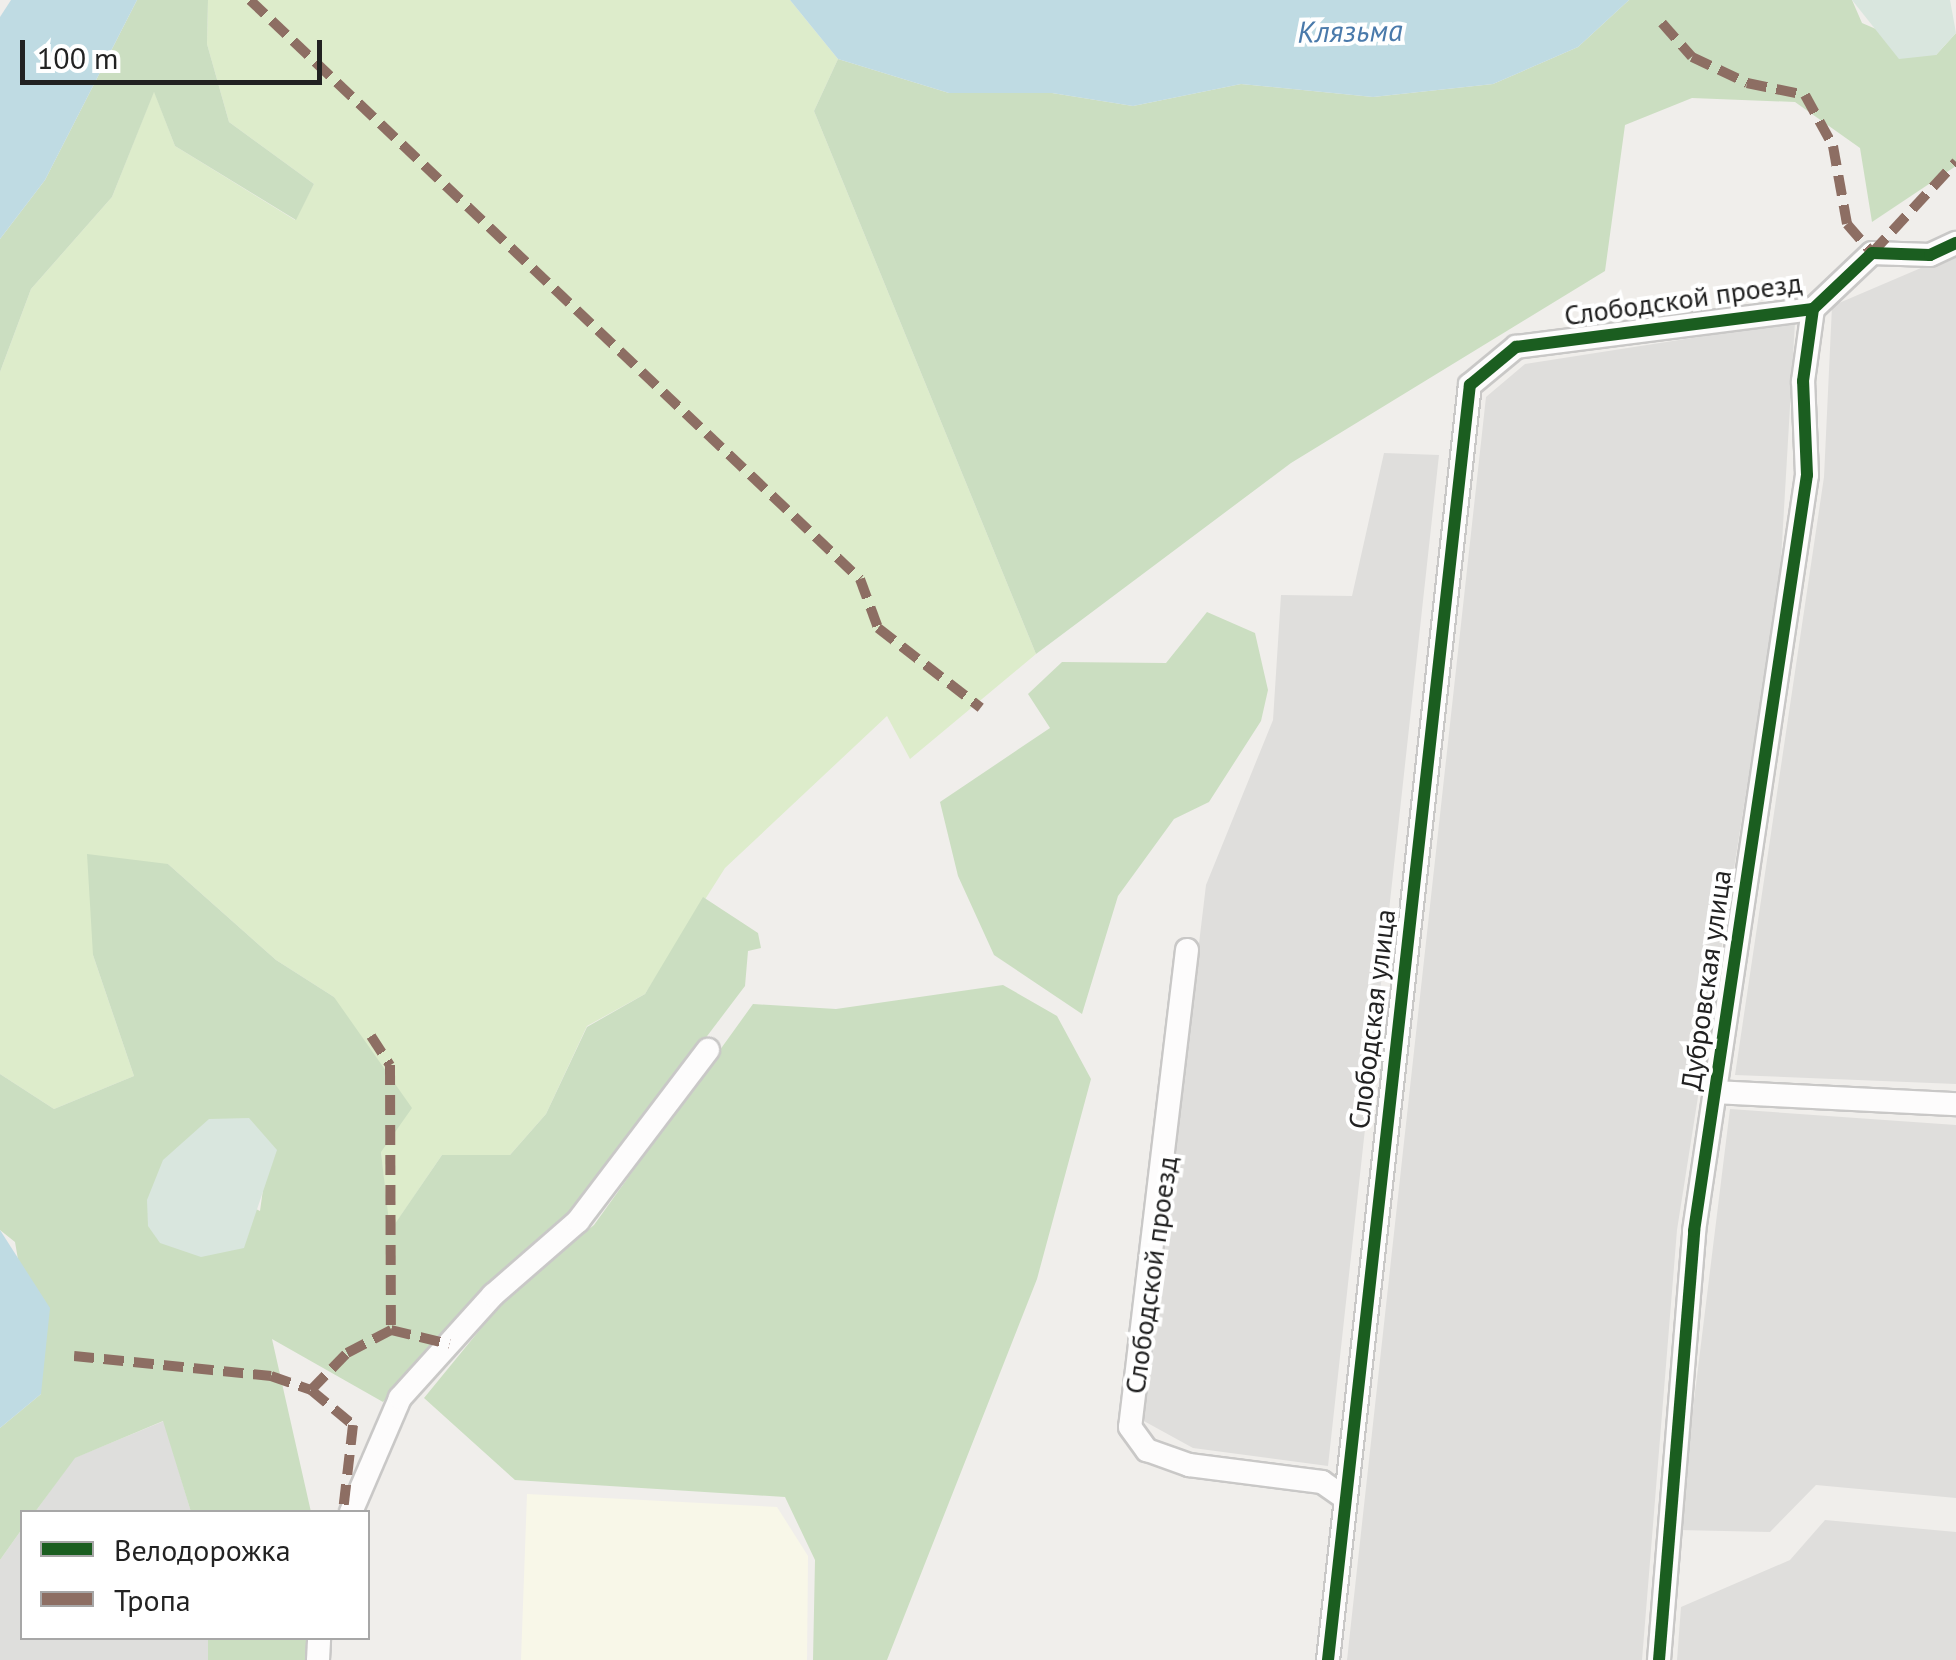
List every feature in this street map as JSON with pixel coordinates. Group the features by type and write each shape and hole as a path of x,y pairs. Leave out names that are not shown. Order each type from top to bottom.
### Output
{"street":[{"name":"Слободской проезд","path":"1470,384 1516,348 1814,309 1872,253 1930,255 1956,243"},
{"name":"Дубровская улица","path":"1659,1660 1694,1231 1807,475 1803,381 1814,309"},
{"name":"Слободская улица","path":"1328,1660 1342,1496 1470,384"},
{"name":"Слободской проезд","path":"1186,950 1130,1427 1147,1450 1188,1465 1322,1482 1342,1496"},
{"path":"352,1510 400,1398 493,1295 578,1221 708,1050"},
{"path":"1715,1092 1956,1104"}],"shaded area":[{"path":"1852,0 1950,0 1956,33 1936,55 1899,59"},
{"path":"1956,253 1956,1084 1735,1075 1824,477 1832,306"},
{"path":"1795,322 1780,577 1677,1230 1642,1660 1347,1660 1486,397 1525,364"},
{"path":"1384,453 1439,455 1328,1466 1193,1448 1142,1420 1206,885 1273,720 1281,595 1352,596"},
{"path":"1730,1109 1956,1125 1956,1498 1816,1485 1770,1532 1678,1530"},
{"path":"249,1118 277,1150 244,1248 201,1257 160,1243 148,1226 147,1200 163,1160 209,1119"},
{"path":"164,1421 190,1510 36,1510 74,1458"},
{"path":"527,1494 777,1507 808,1556 807,1660 521,1660"},
{"path":"1825,1520 1956,1532 1956,1660 1677,1660 1681,1607 1790,1560"},
{"path":"20,1532 20,1640 208,1640 211,1660 0,1660 0,1560"}],"green space":[{"path":"137,0 208,0 207,44 229,122 314,184 296,220 175,146 154,92 112,197 31,289 0,372 0,239 45,180"},
{"path":"208,0 790,0 838,59 814,111 1036,654 910,759 887,716 725,868 645,994 587,1026 546,1114 510,1155 442,1155 389,1233 381,1152 334,997 276,960 168,864 93,955 134,1076 54,1109 0,1074 0,372 31,289 112,197 154,91 175,146 295,220 314,184 229,122 207,44"},
{"path":"1629,0 1852,0 1862,23 1936,55 1956,33 1956,166 1872,222 1860,148 1795,102 1692,98 1625,125 1605,271 1291,463 1036,654 814,111 838,59 949,93 1052,93 1133,106 1241,84 1373,97 1493,84 1578,47"},
{"path":"1207,612 1255,633 1268,690 1261,721 1209,802 1174,819 1118,896 1082,1014 994,955 958,876 940,802 1050,728 1028,694 1062,662 1166,663"},
{"path":"87,854 168,864 276,960 334,997 412,1108 381,1152 390,1231 442,1155 510,1155 546,1114 587,1027 645,994 703,897 758,933 761,948 748,951 745,986 583,1200 485,1289 383,1402 272,1339 311,1510 190,1510 163,1421 75,1458 36,1510 20,1510 20,1532 0,1560 0,1428 41,1394 15,1242 0,1230 0,1074 54,1109 134,1076 93,955","holes":["163,1161 266,1168 260,1211"]},
{"path":"1003,985 1057,1016 1091,1079 1037,1279 887,1660 813,1660 815,1560 785,1497 515,1480 424,1398 505,1299 594,1225 753,1004 836,1009"},
{"path":"208,1640 306,1640 306,1660 208,1660"}],"water":[{"path":"11,0 137,0 45,180 0,239 0,17"},
{"name":"Клязьма","path":"790,0 1629,0 1578,47 1493,84 1373,97 1241,84 1133,106 1052,93 949,93 838,59"},
{"path":"0,1230 50,1308 41,1394 0,1428"}],"marked path":[{"path":"250,0 860,579 878,628 981,708"},
{"path":"1662,23 1692,57 1747,83 1805,95 1833,146 1847,224 1872,253 1956,162"},
{"path":"371,1036 390,1065 391,1330"},
{"path":"311,1390 347,1353 391,1330 449,1344"},
{"path":"74,1356 271,1376 311,1390 353,1425 343,1510"}],"cycle path":[{"path":"1328,1660 1470,385 1516,347 1813,309 1872,253 1930,255 1956,243"},
{"path":"1659,1660 1694,1231 1807,475 1803,381 1813,309"}]}
